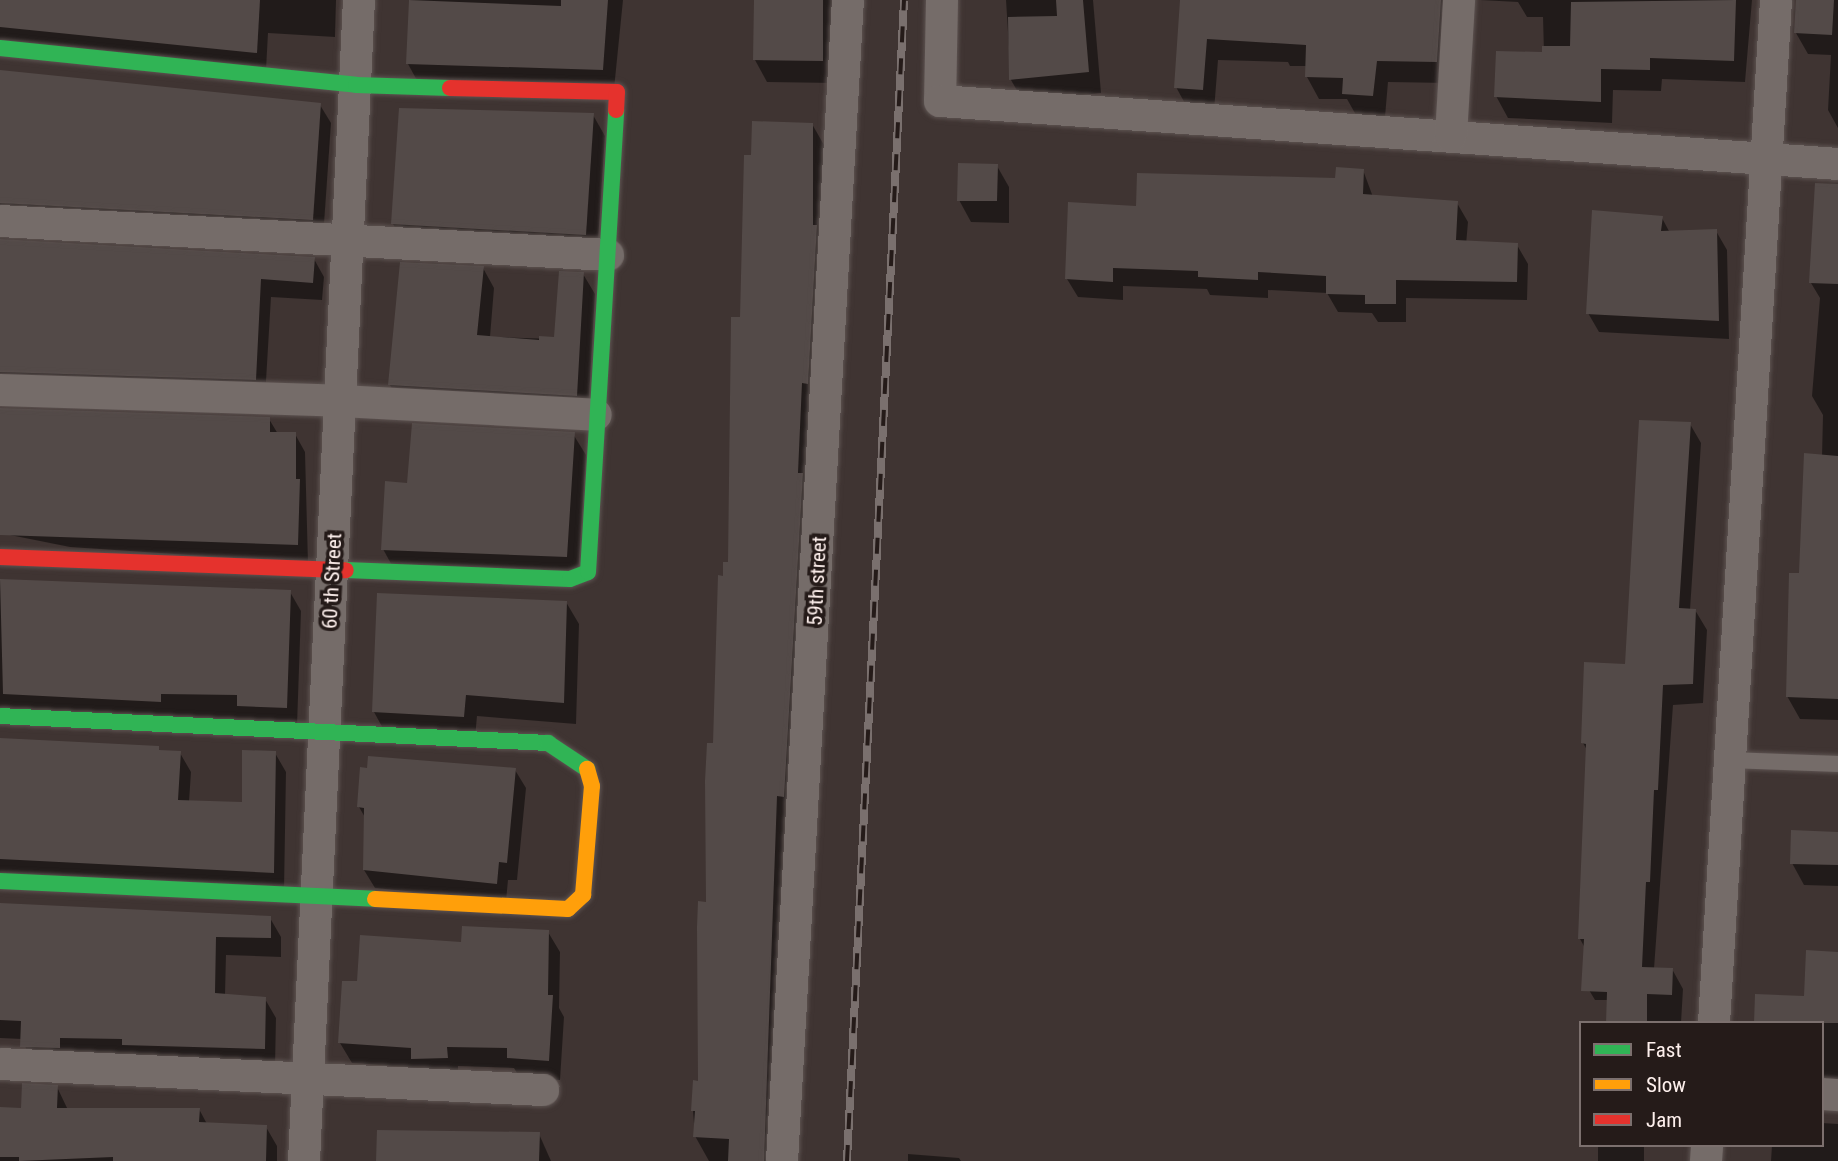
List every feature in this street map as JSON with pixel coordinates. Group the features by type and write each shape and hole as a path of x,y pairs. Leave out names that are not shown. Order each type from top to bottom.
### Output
{"street":[{"name":"60 th Street","path":"304,1161 359,0"},
{"name":"59th street","path":"782,1161 848,0"},
{"path":"942,0 940,101 1838,164"},
{"path":"1451,136 1459,0"},
{"path":"1714,1021 1776,0"},
{"path":"0,48 356,85 617,92 588,572 570,579 0,557"},
{"path":"0,221 608,255"},
{"path":"0,390 341,401 596,415"},
{"path":"0,716 548,743 586,764 592,786 583,895 568,909 0,881"},
{"path":"0,1065 543,1090"}],"lane":[{"path":"1730,760 1838,764"}],"building":[{"path":"0,0 260,0 257,53 0,27"},
{"path":"409,0 561,6 561,0 608,0 603,70 406,64"},
{"path":"754,0 823,0 823,61 753,60"},
{"path":"1056,0 1083,0 1089,72 1009,80 1008,17 1057,16"},
{"path":"1180,0 1441,0 1437,62 1377,61 1373,96 1342,94 1343,78 1305,77 1306,45 1207,39 1203,90 1174,88"},
{"path":"1736,0 1734,61 1650,58 1650,70 1601,69 1601,102 1494,97 1496,51 1542,52 1542,46 1570,46 1571,2"},
{"path":"1796,0 1834,0 1832,35 1794,33"},
{"path":"0,70 321,103 313,220 0,203"},
{"path":"399,108 594,113 586,235 391,224"},
{"path":"752,121 813,123 813,225 817,225 808,384 802,383 798,473 803,473 784,797 777,796 764,1161 728,1161 729,1139 693,1137 695,1111 691,1111 693,1080 698,1081 698,901 706,902 705,781 707,743 713,743 718,575 723,576 723,562 728,562 731,317 740,317 744,155 751,155"},
{"path":"958,163 998,164 997,201 957,201"},
{"path":"1336,167 1364,169 1363,194 1458,201 1456,240 1518,243 1517,282 1396,280 1396,304 1365,304 1365,295 1326,294 1326,276 1258,272 1258,280 1198,277 1198,271 1113,268 1113,282 1065,279 1068,202 1136,206 1137,173 1335,178"},
{"path":"1815,183 1838,184 1838,284 1809,283"},
{"path":"1592,210 1663,216 1661,231 1717,229 1719,321 1586,314"},
{"path":"0,239 315,257 313,283 261,279 256,380 0,372"},
{"path":"400,262 484,266 477,335 539,340 539,336 554,337 559,271 584,272 577,396 388,385"},
{"path":"0,408 270,417 270,432 296,432 296,479 300,479 298,545 0,535"},
{"path":"1639,420 1691,422 1679,608 1696,609 1693,684 1663,685 1658,790 1654,790 1650,882 1646,882 1642,967 1673,968 1672,995 1647,994 1647,1021 1606,1021 1607,992 1581,991 1584,939 1578,939 1586,744 1581,743 1584,662 1625,664"},
{"path":"412,423 575,432 567,557 381,550 385,481 407,483"},
{"path":"1804,453 1838,456 1838,699 1786,697 1789,573 1799,573"},
{"path":"0,579 291,590 287,708 237,706 237,695 161,694 161,702 3,694"},
{"path":"377,593 567,601 564,703 466,695 464,717 372,712"},
{"path":"0,738 159,746 159,750 181,751 178,800 242,802 242,750 276,751 274,873 0,859"},
{"path":"368,756 516,768 507,863 499,862 497,884 363,870 364,808 357,807 360,767 367,768"},
{"path":"1791,830 1838,832 1838,865 1790,864"},
{"path":"0,903 271,916 271,938 216,937 215,993 266,997 265,1049 122,1045 122,1039 60,1038 60,1048 20,1047 21,1021 0,1020"},
{"path":"462,926 549,930 548,995 553,995 549,1061 507,1058 507,1048 447,1047 448,1058 411,1059 411,1048 338,1043 342,981 357,981 360,935 461,942"},
{"path":"1806,950 1838,952 1838,1023 1754,1021 1755,994 1804,996"},
{"path":"22,1083 58,1085 57,1108 200,1108 199,1122 267,1125 266,1161 113,1161 113,1157 19,1161 19,1157 0,1157 0,1107 21,1108"},
{"path":"377,1130 540,1132 539,1161 376,1161"}],"railway":[{"path":"847,1161 904,0"}],"traffic: fast":[{"path":"0,48 356,85 450,88"},
{"path":"346,570 570,579 588,572 616,110"},
{"path":"0,716 548,743 587,769"},
{"path":"0,881 375,899"}],"traffic: slow":[{"path":"375,899 568,909 583,895 592,786 587,769"}],"traffic: jam":[{"path":"450,88 617,92 616,110"},
{"path":"0,557 346,570"}]}
